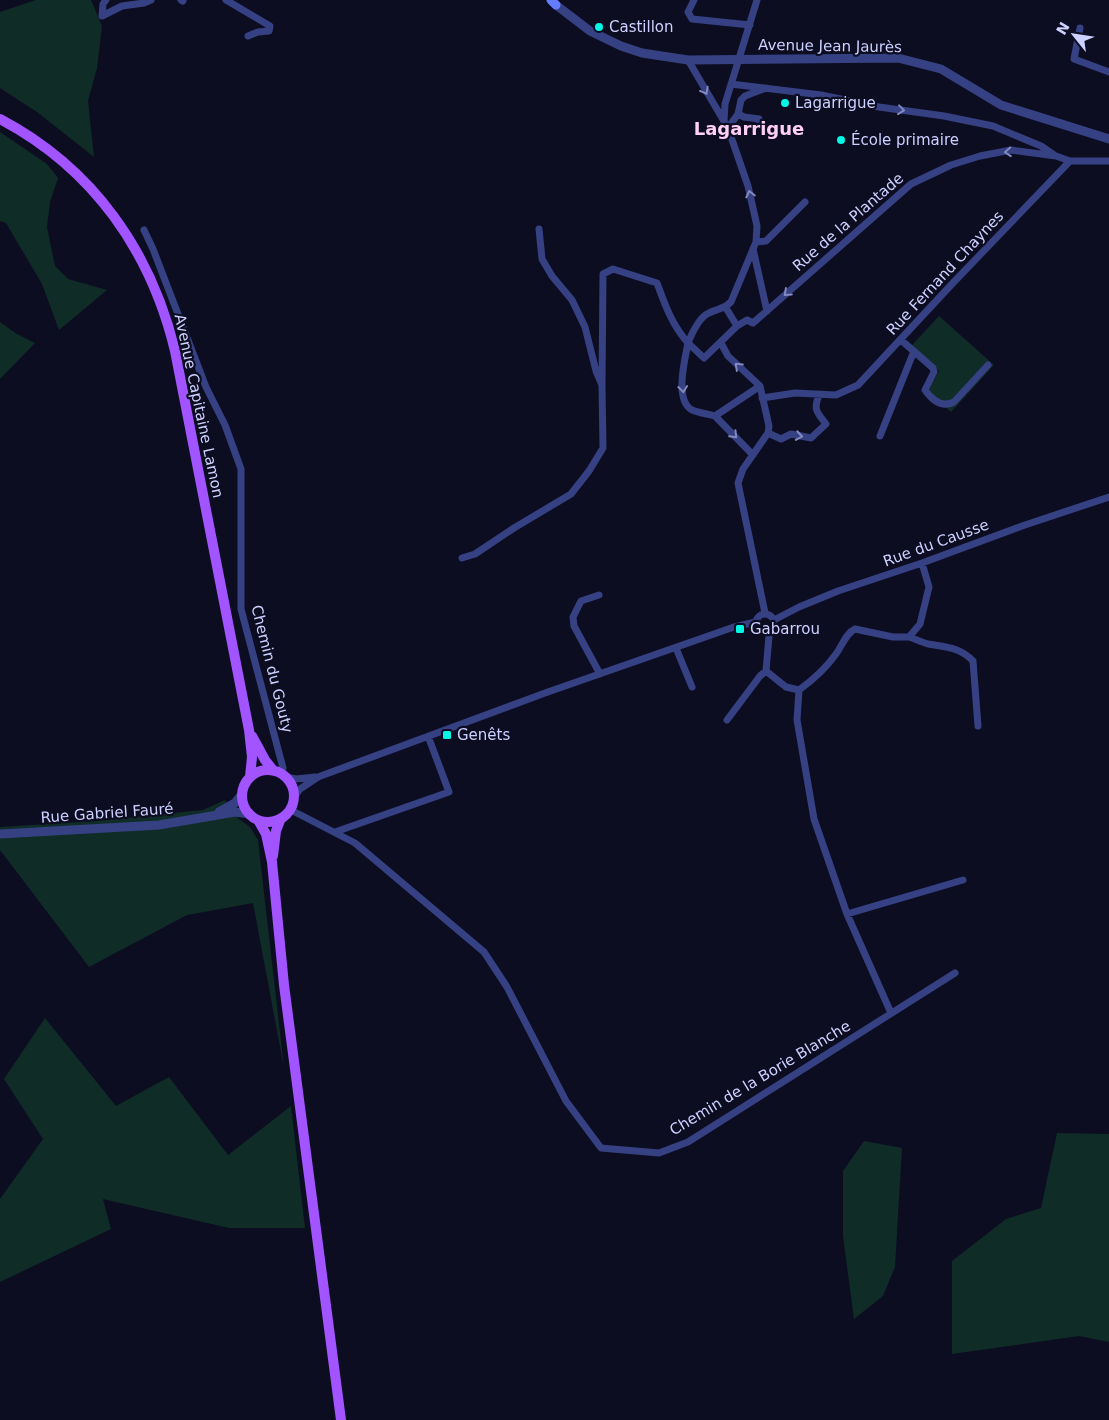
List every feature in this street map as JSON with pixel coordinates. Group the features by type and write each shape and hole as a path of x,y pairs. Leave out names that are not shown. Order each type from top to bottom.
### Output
{"main road":[{"name":"Avenue Capitaine Lamon","path":"0,119 44,146 85,182 117,220 138,252 164,310 175,352 249,730 252,757 250,777"},
{"name":"Avenue Capitaine Lamon","path":"249,730 265,760 279,774"},
{"path":"272,862 276,831 281,818 289,809 293,798 293,790 279,774 264,770 256,772 246,782 242,794 242,802 266,834 272,862 284,985 341,1420"},
{"path":"254,817 266,821 281,818"}],"street":[{"path":"106,0 103,4 102,16 122,6 144,3 151,0"},
{"path":"226,0 270,26 269,31 258,32 248,36"},
{"path":"694,0 688,12 692,19 750,25"},
{"path":"726,125 725,104 757,0"},
{"name":"Avenue Jean Jaurès","path":"554,2 590,31 621,46 642,53 688,60 898,58 941,69 1001,105 1109,140"},
{"path":"1080,28 1074,59 1109,72"},
{"path":"688,60 726,125 748,186 757,226 755,245 767,311"},
{"path":"731,84 821,95 879,107 944,116 993,126 1042,146 1056,156"},
{"path":"726,125 738,114 741,100 745,96 766,88"},
{"path":"738,114 758,119 759,123"},
{"name":"Rue de la Plantade","path":"737,326 746,320 753,323 912,184 951,165 980,156 1011,150 1056,156 1070,161"},
{"path":"1070,161 1109,162"},
{"name":"Rue Fernand Chaynes","path":"762,398 795,393 836,395 858,385 1070,161"},
{"path":"753,455 715,416 692,410 684,402 682,377 688,342 694,329 707,313 726,308 731,302 755,245 766,240 805,202"},
{"path":"539,229 542,259 552,276 572,300 589,340 596,371 602,385"},
{"name":"Chemin du Gouty","path":"144,230 206,387 224,425 241,469 241,609 283,768 279,774"},
{"path":"462,558 475,554 571,494 603,448 603,274 613,269 657,283 668,312 679,333 704,358 737,326 726,308"},
{"path":"901,340 933,368 934,372 925,390 939,404 948,405 954,402 988,365"},
{"path":"721,343 728,356 760,386 770,426 768,433 743,469 738,483 765,613"},
{"path":"880,436 914,351"},
{"path":"715,416 760,386"},
{"path":"768,433 781,439 791,434 811,438 826,424 817,412 815,405 819,395"},
{"name":"Rue du Causse","path":"774,620 838,591 922,563 1025,525 1109,498"},
{"path":"909,636 920,624 929,587 922,563"},
{"path":"599,595 581,601 573,617 574,626 600,674"},
{"path":"765,613 774,620 774,625 768,631"},
{"path":"756,622 758,617 765,613"},
{"path":"756,622 760,630 768,631"},
{"path":"293,798 300,789 318,777 600,674 734,627 756,622"},
{"path":"891,1014 846,914 814,819 797,720 799,690 822,670 837,653 850,631 855,629 893,636 909,636 925,643 958,649 973,661 978,726"},
{"path":"727,720 760,676 766,671 768,631"},
{"path":"676,648 692,687"},
{"path":"766,671 786,688 799,690"},
{"path":"335,832 449,792 428,736"},
{"path":"279,774 296,779 318,777"},
{"name":"Rue Gabriel Fauré","path":"215,815 235,803 242,794"},
{"name":"Chemin de la Borie Blanche","path":"289,809 355,843 484,952 507,987 566,1101 600,1148 659,1153 688,1142 955,973"},
{"name":"Rue Gabriel Fauré","path":"0,834 159,825 239,812 254,817"},
{"path":"846,914 963,880"}],"green space":[{"path":"36,0 91,0 102,26 97,68 88,101 94,157 37,112 0,88 0,12"},
{"path":"0,132 47,164 58,178 50,202 47,227 55,266 68,279 107,290 59,330 42,284 6,223 0,221"},
{"path":"939,316 994,365 951,412 928,391 939,371 912,345"},
{"path":"0,322 17,334 35,343 0,379"},
{"path":"225,800 239,819 250,827 258,840 284,1068 253,903 187,915 89,967 0,850 0,827 96,821 203,810"},
{"path":"45,1018 116,1106 169,1077 228,1155 291,1106 305,1228 229,1228 103,1199 111,1229 0,1282 0,1199 43,1139 4,1079"},
{"path":"1057,1133 1109,1134 1109,1342 1079,1336 952,1354 952,1261 1006,1219 1041,1208"},
{"path":"864,1141 902,1148 895,1267 883,1296 854,1319 843,1236 843,1171"}],"place":[{"name":"Castillon","path":"599,27"},
{"name":"Lagarrigue","path":"785,103"},
{"name":"École primaire","path":"841,140"},
{"name":"Gabarrou","path":"740,629"},
{"name":"Genêts","path":"447,735"}],"district":[{"name":"Lagarrigue","path":"749,129"}]}
